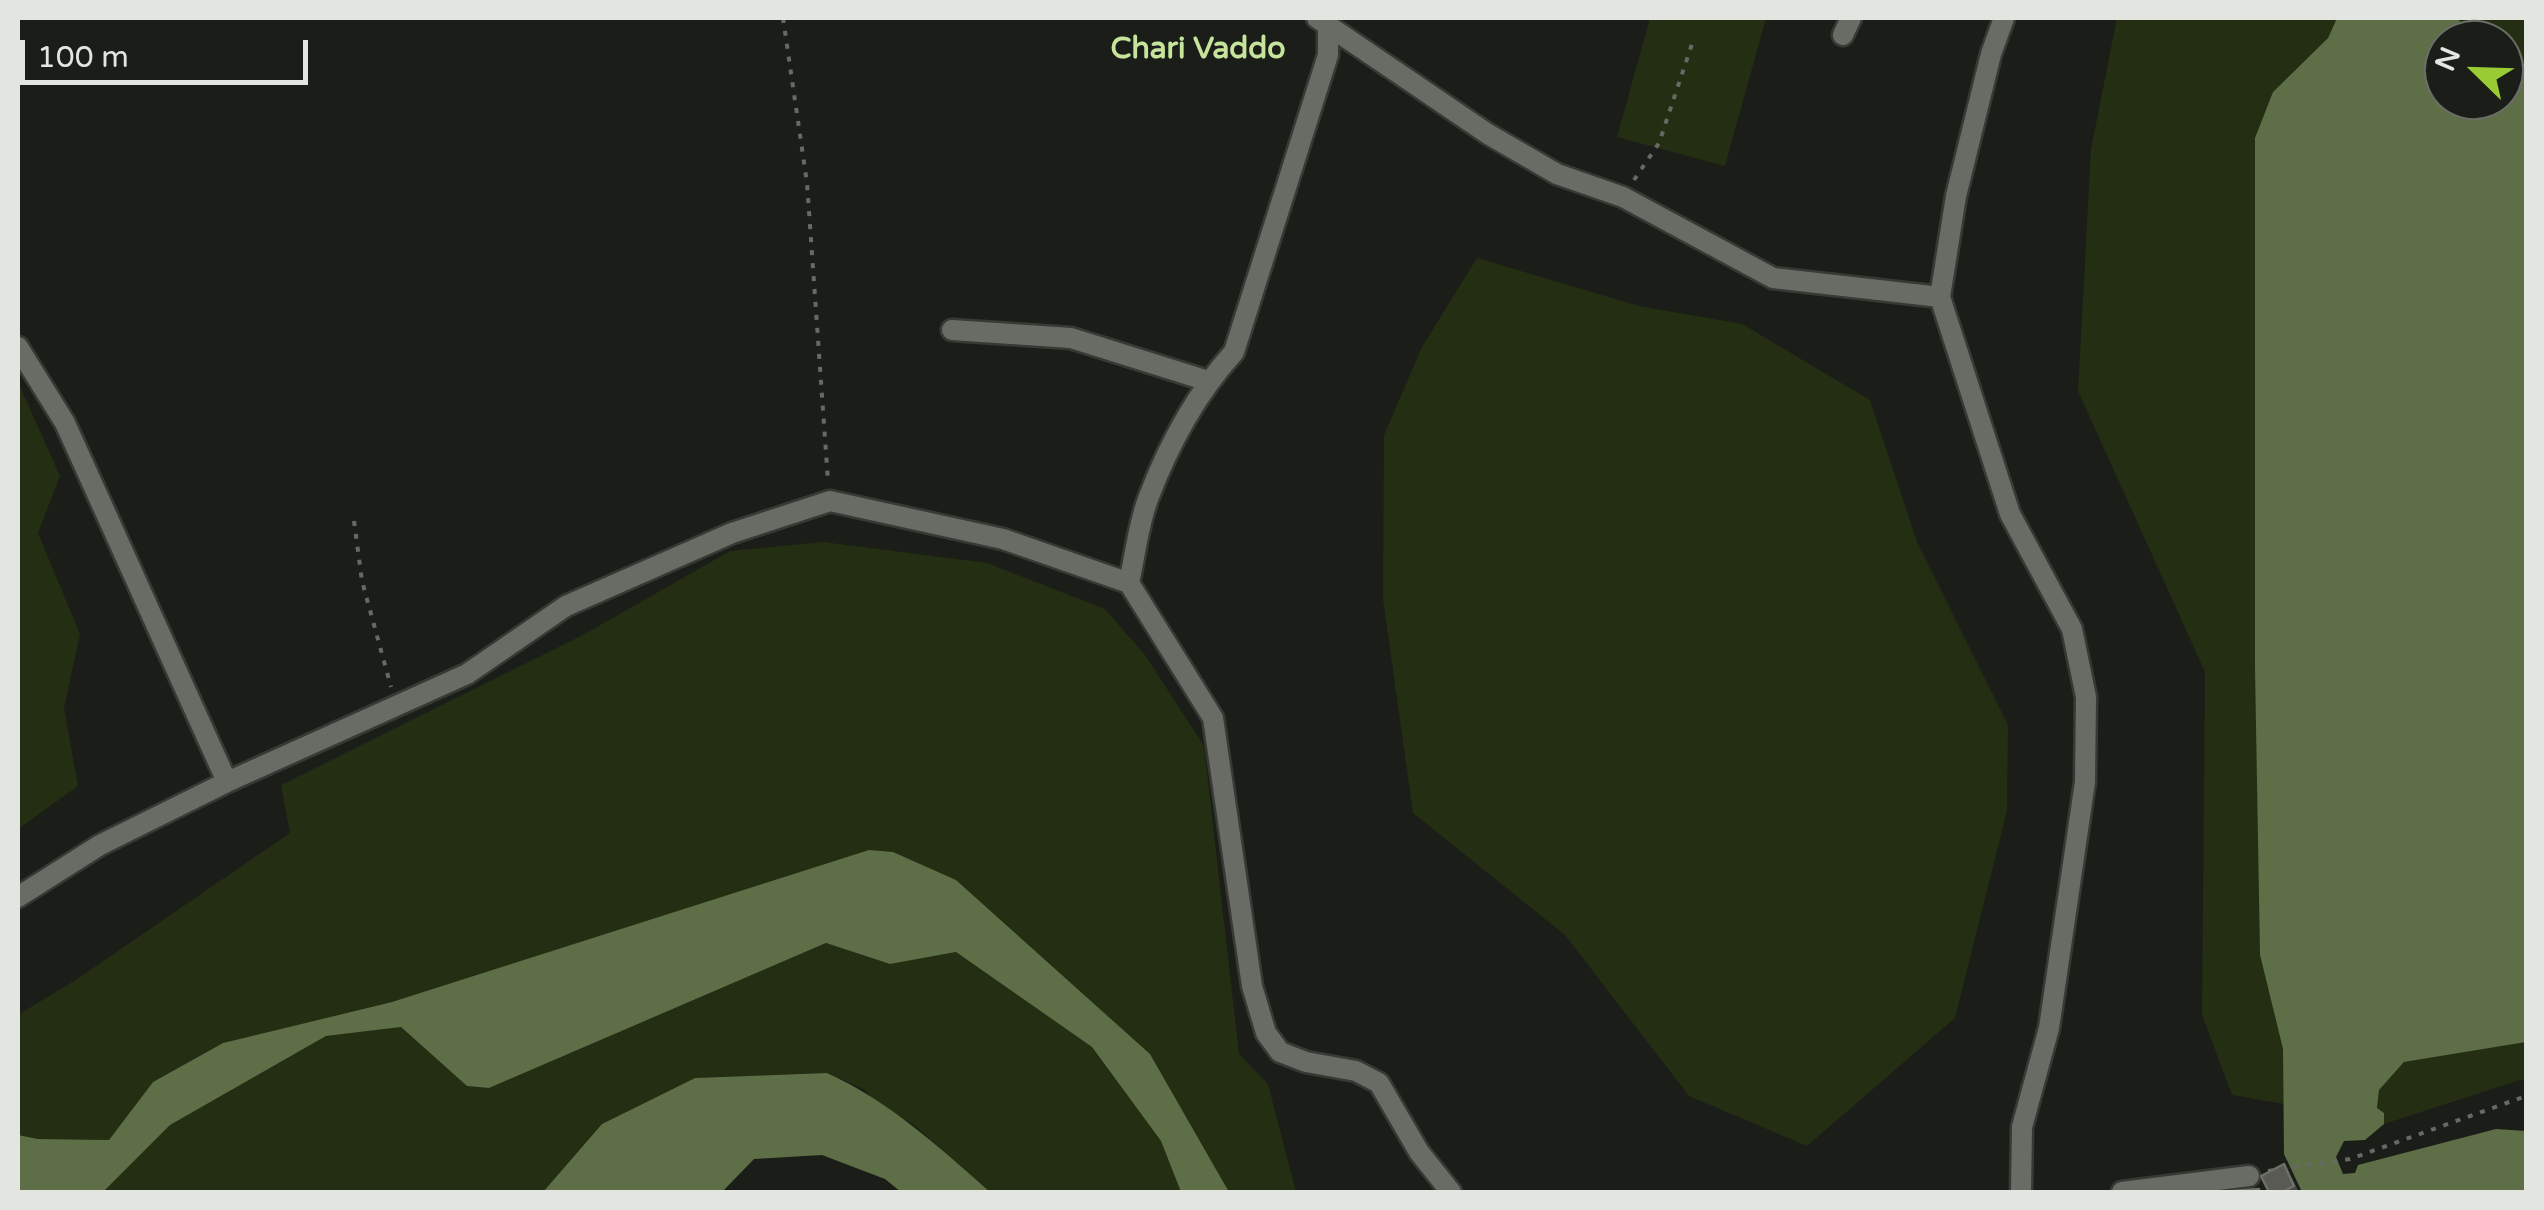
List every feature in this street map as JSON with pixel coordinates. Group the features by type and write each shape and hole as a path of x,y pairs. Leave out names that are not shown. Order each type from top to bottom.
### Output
{"street":[{"path":"2004,18 1991,54 1956,196 1940,297 2010,514 2072,629 2086,697 2085,782 2048,1028 2022,1127 2021,1192"},
{"path":"1129,583 1147,501 1191,407 1234,352 1328,55 1324,20"},
{"path":"1324,20 1488,134 1556,174 1624,196 1773,278 1940,297"},
{"path":"952,330 1072,338 1208,381"},
{"path":"18,347 65,422 226,782"},
{"path":"18,896 100,845 226,782 467,674 566,606 732,533 830,501 1003,539 1129,583 1213,718 1252,986 1266,1033 1280,1052 1306,1062 1356,1071 1379,1083 1420,1152 1451,1192"},
{"path":"2122,1192 2249,1176"}],"path":[{"path":"783,18 807,184 830,501"},
{"path":"1624,196 1658,143 1693,41"},
{"path":"354,521 362,580 396,706"},
{"path":"2249,1176 2350,1158 2526,1096"}],"shaded area":[{"path":"1650,18 1766,18 1725,166 1617,137"},
{"path":"2117,18 2337,18 2328,38 2273,92 2260,955 2283,1049 2284,1104 2232,1095 2202,1015 2205,672 2078,391 2091,149"},
{"path":"2337,18 2457,18 2424,20 2424,120 2524,120 2526,64 2526,1042 2404,1062 2379,1090 2377,1108 2384,1113 2384,1124 2365,1140 2344,1141 2336,1157 2343,1174 2355,1173 2358,1165 2496,1129 2526,1131 2526,1192 2302,1192 2284,1154 2283,1049 2260,955 2255,668 2255,138 2273,92 2328,38"},
{"path":"2526,18 2526,64 2524,20 2459,20"},
{"path":"1477,258 1639,306 1742,324 1870,400 1917,542 2008,725 2007,811 1955,1018 1807,1146 1689,1096 1565,935 1413,813 1383,599 1384,435 1422,347"},
{"path":"18,382 60,476 38,533 80,634 64,708 78,786 18,829"},
{"path":"823,542 987,563 1105,609 1145,655 1204,746 1239,1054 1268,1084 1296,1192 1229,1192 1150,1054 956,880 392,1002 223,1043 153,1082 109,1140 18,1135 18,1015 290,833 281,785 581,636 730,551"},
{"path":"869,850 893,852 956,880 1150,1054 1229,1192 1181,1192 1161,1141 1092,1047 956,952 890,964 826,943 489,1088 467,1086 401,1027 326,1036 170,1125 103,1192 18,1192 18,1135 109,1140 153,1082 223,1043 392,1002"},
{"path":"826,943 890,964 956,952 1092,1047 1161,1141 1181,1192 990,1192 914,1125 876,1103 865,1090 827,1073 695,1078 602,1124 543,1192 103,1192 170,1125 326,1036 401,1027 467,1086 489,1088"},
{"path":"2526,1042 2526,1081 2384,1124 2384,1113 2377,1108 2379,1090 2404,1062"},
{"path":"827,1073 892,1111 990,1192 901,1192 885,1179 822,1155 754,1159 722,1192 543,1192 602,1124 695,1078"}],"building":[{"path":"2284,1164 2294,1186 2282,1192 2269,1192 2261,1176"}],"district":[{"name":"Chari Vaddo","path":"1198,50"}]}
